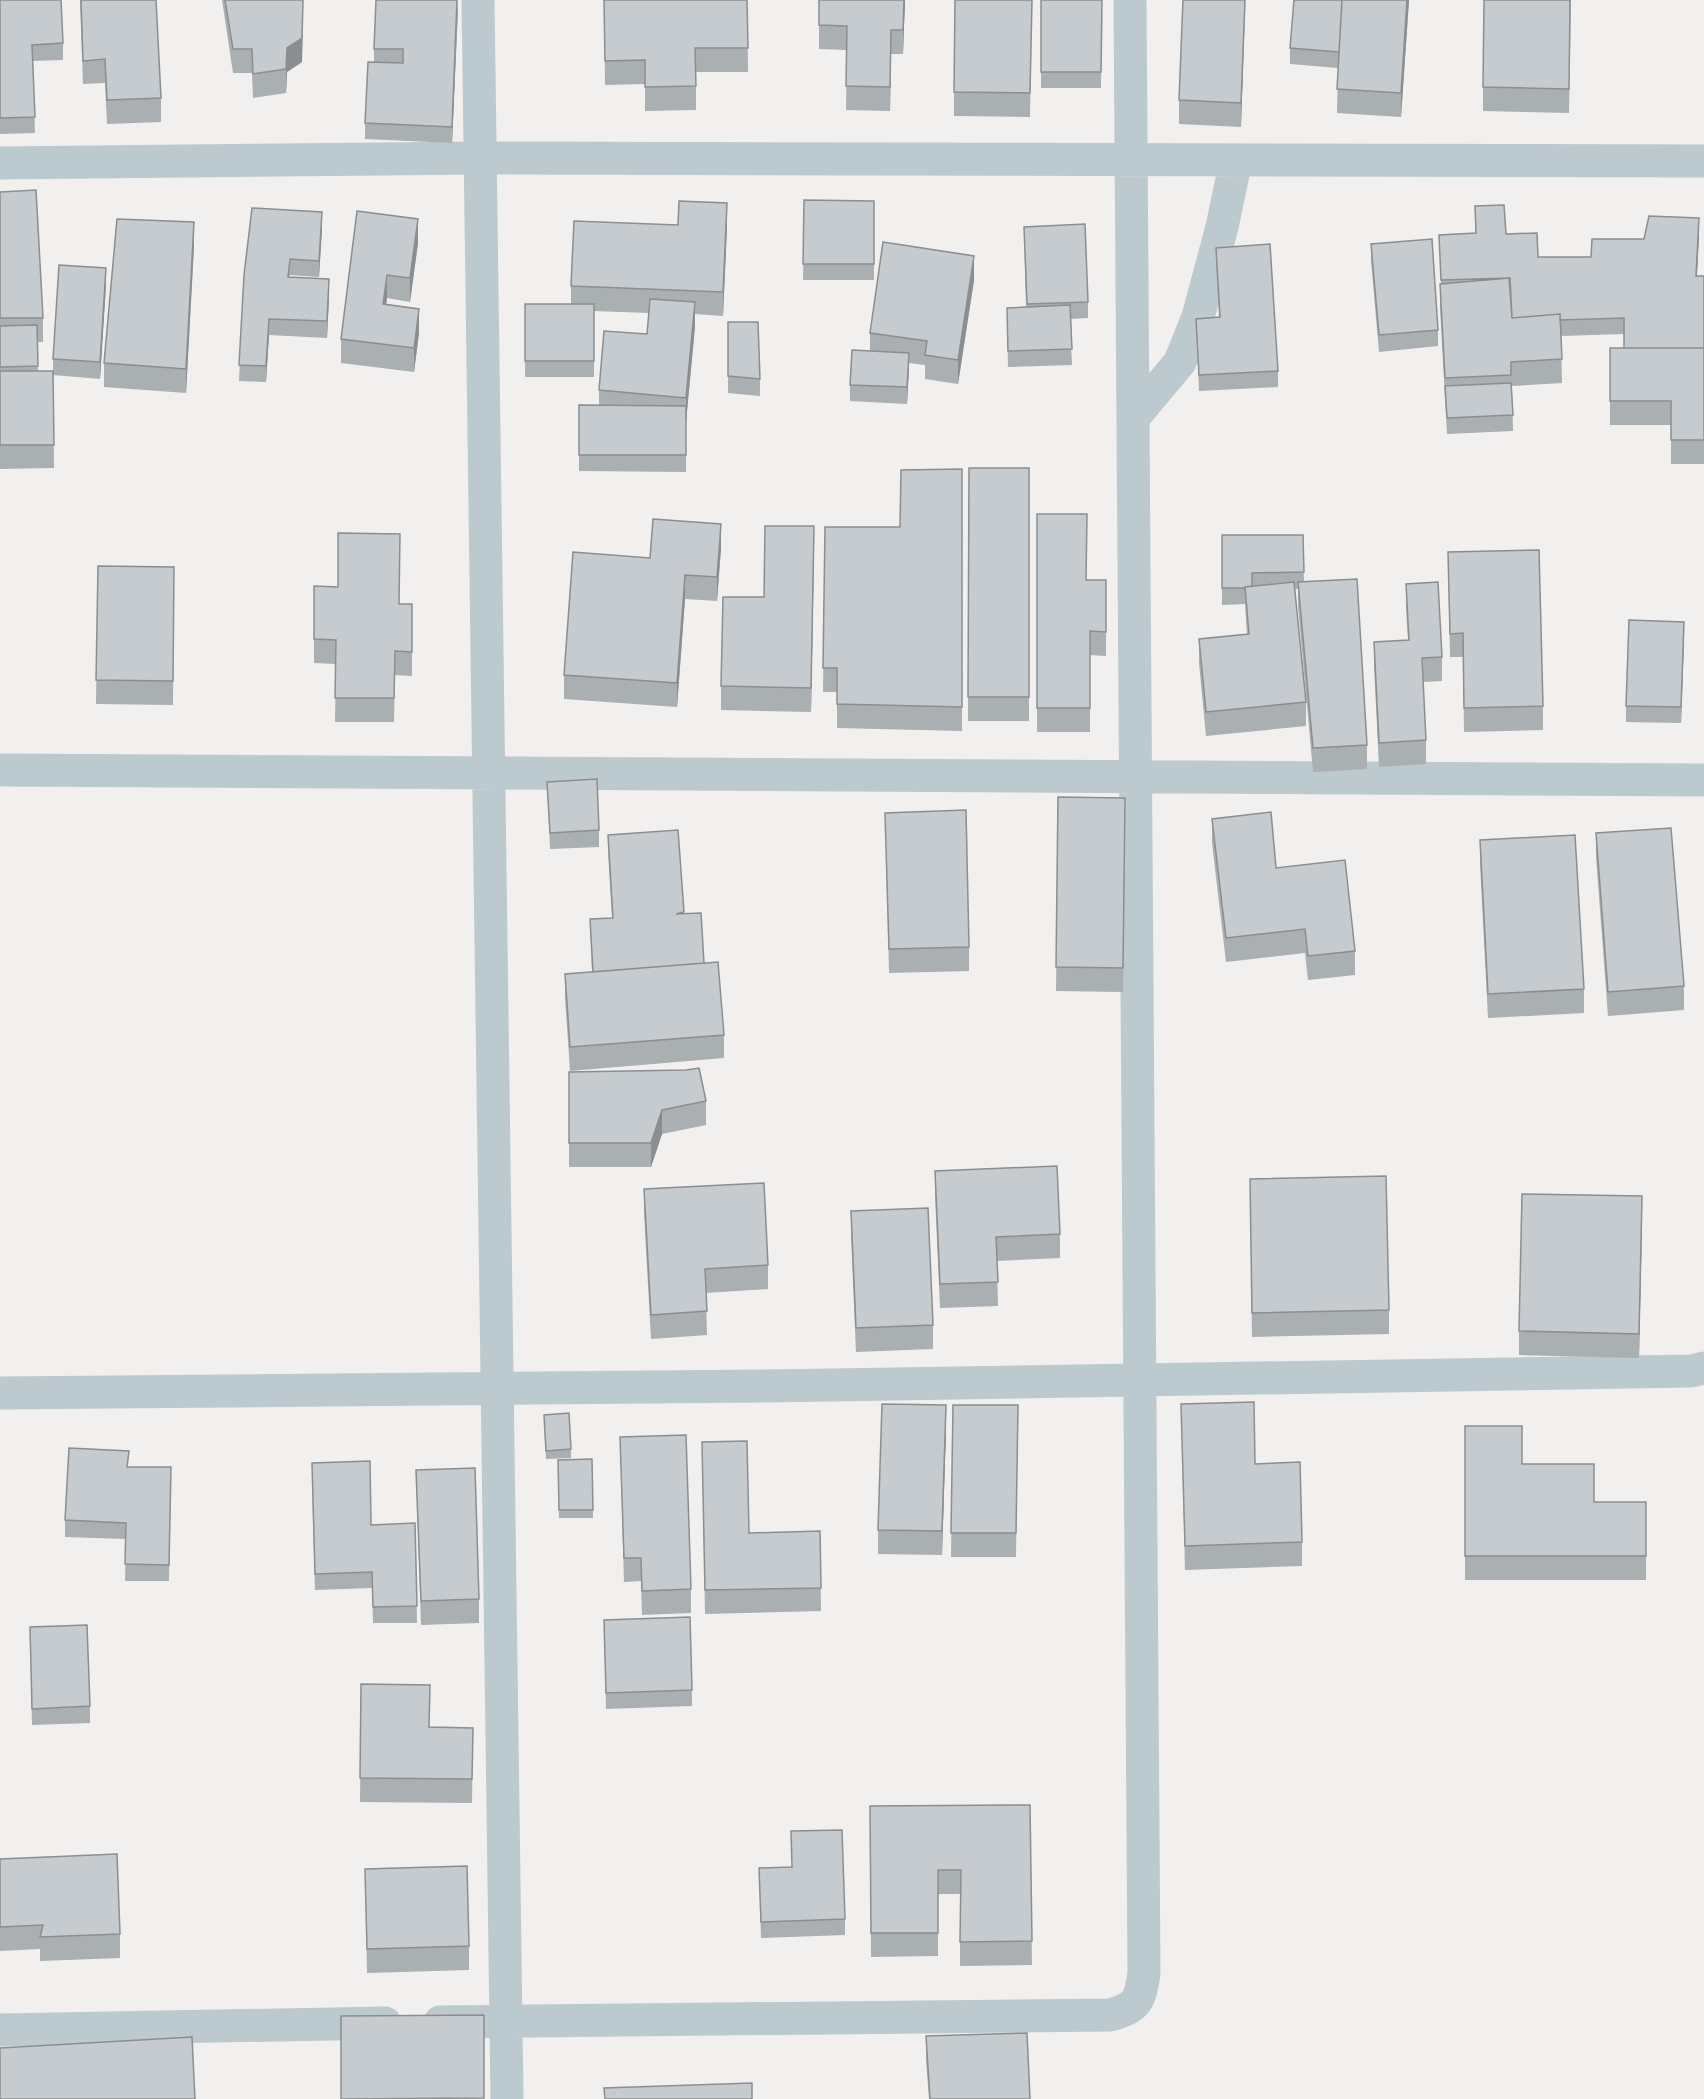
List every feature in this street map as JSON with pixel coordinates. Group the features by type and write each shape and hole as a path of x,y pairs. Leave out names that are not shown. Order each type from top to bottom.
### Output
{"street":[{"path":"478,0 507,2099"},
{"path":"0,2030 505,2021 1110,2015 1132,2009 1141,1995 1144,1973 1142,1381 1130,0"},
{"path":"0,163 480,158 1704,161"},
{"path":"1134,417 1180,362 1198,317 1222,227 1236,160"},
{"path":"0,770 1704,780"},
{"path":"0,1393 499,1390 1142,1381 1679,1371 1704,1368"}],"building":[{"path":"0,0 61,0 63,43 32,45 35,117 0,118"},
{"path":"81,0 156,0 161,98 107,100 105,59 83,61"},
{"path":"225,0 303,0 302,38 287,48 286,69 253,74 252,49 233,49"},
{"path":"376,0 457,0 452,127 365,123 368,62 403,63 403,49 374,49"},
{"path":"604,0 747,0 748,48 695,48 696,86 645,87 645,60 605,61"},
{"path":"819,0 904,0 903,30 891,30 890,87 846,86 847,26 819,25"},
{"path":"955,0 1032,0 1030,93 954,92"},
{"path":"1041,0 1102,0 1101,72 1041,72"},
{"path":"1183,0 1245,0 1241,103 1179,100"},
{"path":"1294,0 1342,0 1339,52 1290,48"},
{"path":"1342,0 1407,0 1401,93 1337,89"},
{"path":"1484,0 1570,0 1569,89 1483,87"},
{"path":"36,190 43,318 0,318 0,192"},
{"path":"804,200 874,201 874,264 803,264"},
{"path":"679,201 727,203 723,292 571,286 574,221 678,225"},
{"path":"1504,205 1506,234 1537,233 1538,257 1591,257 1592,239 1644,239 1649,216 1699,218 1696,276 1704,276 1704,348 1624,348 1624,318 1560,320 1560,314 1512,318 1510,278 1441,280 1439,235 1476,233 1475,206"},
{"path":"252,208 322,212 319,261 290,259 288,277 329,279 327,321 269,319 266,366 239,365 244,275"},
{"path":"357,211 418,219 410,278 387,275 383,304 419,309 414,348 341,339"},
{"path":"117,219 194,222 186,369 104,363"},
{"path":"1085,224 1088,302 1027,304 1024,227"},
{"path":"1432,239 1438,330 1379,335 1371,244"},
{"path":"883,242 974,256 958,360 925,355 927,341 870,333"},
{"path":"1270,244 1278,371 1199,375 1196,319 1220,317 1216,248"},
{"path":"59,265 106,268 100,362 53,359"},
{"path":"1509,278 1512,318 1560,314 1562,359 1511,362 1511,375 1445,378 1440,284"},
{"path":"650,299 695,302 686,398 599,390 604,331 647,334"},
{"path":"525,304 594,304 594,361 525,361"},
{"path":"1070,305 1072,349 1008,351 1007,308"},
{"path":"728,322 758,322 760,379 728,376"},
{"path":"37,325 38,366 0,367 0,326"},
{"path":"1610,348 1704,348 1704,440 1671,440 1671,401 1610,401"},
{"path":"852,350 909,353 907,387 850,385"},
{"path":"0,371 53,371 54,445 0,445"},
{"path":"1511,383 1513,415 1447,418 1445,386"},
{"path":"579,405 686,406 686,455 579,455"},
{"path":"969,468 1029,468 1029,697 968,697"},
{"path":"962,469 962,707 837,704 837,668 823,668 825,527 900,527 901,470"},
{"path":"1037,514 1087,514 1086,580 1106,580 1106,632 1090,631 1090,708 1037,708"},
{"path":"653,519 721,524 717,577 685,575 677,683 564,675 573,552 650,558"},
{"path":"765,526 814,526 811,688 721,686 723,597 764,597"},
{"path":"338,533 400,534 399,604 412,604 412,652 395,651 394,698 335,698 336,640 314,639 314,586 338,587"},
{"path":"1222,535 1303,535 1304,572 1252,573 1252,586 1222,588"},
{"path":"1539,550 1543,706 1464,708 1463,633 1450,634 1448,552"},
{"path":"98,566 174,567 173,681 96,680"},
{"path":"1357,579 1367,745 1313,748 1298,582"},
{"path":"1294,582 1306,702 1206,712 1199,639 1249,634 1245,587"},
{"path":"1438,582 1442,657 1422,658 1426,740 1379,743 1374,642 1409,640 1406,584"},
{"path":"1629,620 1684,622 1681,707 1626,706"},
{"path":"597,779 599,830 550,833 547,782"},
{"path":"1058,797 1125,798 1123,968 1056,967"},
{"path":"966,810 969,947 889,949 885,813"},
{"path":"1271,812 1276,868 1345,860 1355,951 1308,956 1305,929 1226,938 1212,819"},
{"path":"1671,828 1684,986 1608,992 1596,833"},
{"path":"678,830 684,912 676,914 701,913 704,963 593,972 590,919 613,918 608,835"},
{"path":"1575,835 1584,989 1488,994 1480,840"},
{"path":"718,962 724,1035 570,1047 565,974"},
{"path":"699,1068 706,1101 662,1110 651,1143 569,1143 569,1072"},
{"path":"1057,1166 1060,1234 996,1237 998,1282 940,1284 935,1171"},
{"path":"1386,1176 1389,1310 1252,1313 1250,1179"},
{"path":"764,1183 768,1265 705,1269 707,1311 651,1315 644,1189"},
{"path":"1522,1194 1642,1196 1639,1334 1519,1331"},
{"path":"928,1208 933,1325 856,1328 851,1211"},
{"path":"1254,1402 1255,1464 1300,1462 1302,1542 1185,1546 1181,1404"},
{"path":"882,1404 946,1405 942,1531 878,1530"},
{"path":"953,1405 1018,1405 1016,1533 951,1533"},
{"path":"569,1413 571,1449 546,1451 544,1415"},
{"path":"1465,1426 1522,1426 1522,1464 1594,1464 1594,1502 1646,1502 1646,1556 1465,1556"},
{"path":"686,1435 691,1589 642,1591 641,1558 624,1558 620,1437"},
{"path":"747,1441 749,1533 820,1531 821,1588 705,1590 702,1442"},
{"path":"69,1448 129,1451 127,1467 171,1467 169,1565 125,1564 126,1523 65,1520"},
{"path":"592,1459 593,1510 559,1510 558,1460"},
{"path":"370,1461 371,1525 415,1523 417,1606 373,1607 372,1572 315,1574 312,1463"},
{"path":"475,1468 479,1599 421,1601 416,1470"},
{"path":"690,1617 692,1690 606,1693 604,1620"},
{"path":"87,1625 90,1706 32,1709 30,1627"},
{"path":"361,1684 430,1685 429,1727 473,1728 472,1779 360,1778"},
{"path":"1030,1805 1032,1941 960,1942 961,1870 938,1870 938,1933 871,1933 870,1806"},
{"path":"842,1830 845,1919 761,1922 759,1868 792,1867 791,1831"},
{"path":"117,1854 120,1934 40,1937 43,1925 0,1927 0,1859"},
{"path":"467,1866 469,1946 367,1949 365,1869"},
{"path":"484,2015 484,2098 341,2099 341,2016"},
{"path":"1027,2033 1030,2099 930,2099 926,2036"},
{"path":"192,2037 195,2099 0,2099 0,2048"},
{"path":"752,2083 752,2099 605,2099 604,2088"}]}
